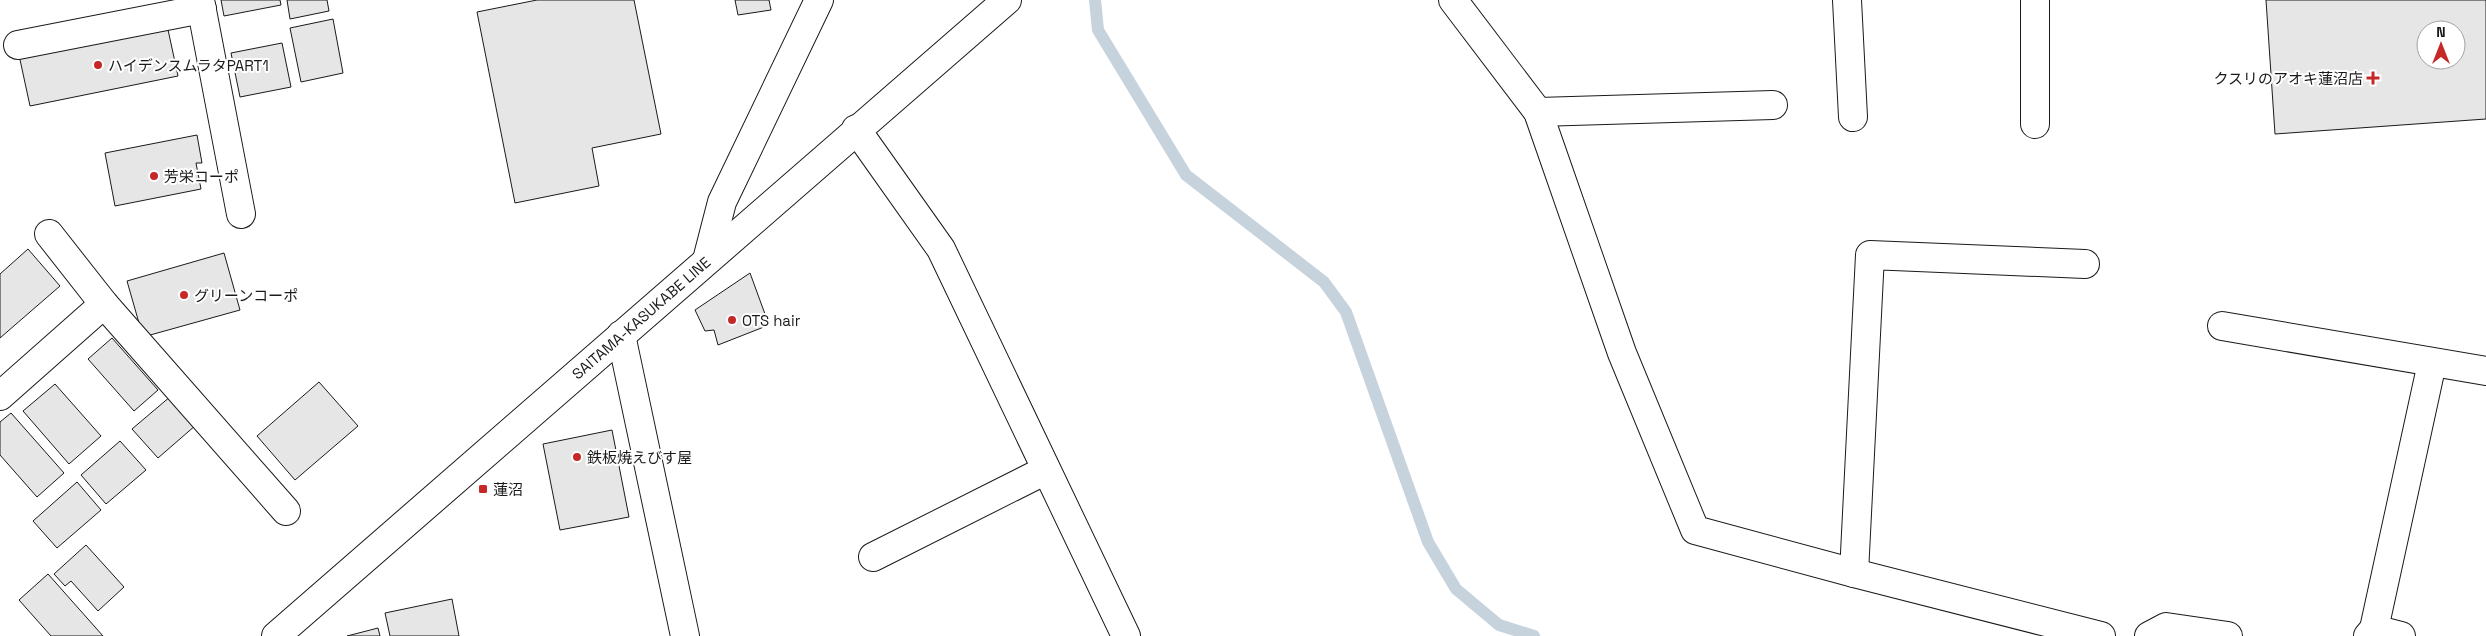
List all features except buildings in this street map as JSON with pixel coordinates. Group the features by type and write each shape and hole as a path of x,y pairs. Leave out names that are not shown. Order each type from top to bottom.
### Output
{"street":[{"path":"708,260 722,202 819,0"},
{"name":"SAITAMA-KASUKABE LINE","path":"276,636 856,129 1007,0"},
{"path":"1453,0 1538,112 1622,353 1695,530 2101,636"},
{"path":"1847,0 1853,117"},
{"path":"2035,0 2035,124"},
{"path":"18,45 201,5 241,214"},
{"path":"1538,112 1773,106"},
{"path":"856,129 941,249 1126,636"},
{"path":"49,234 104,304 286,511"},
{"path":"1854,573 1870,255 2086,264"},
{"path":"0,396 104,304"},
{"path":"2222,326 2486,371"},
{"path":"621,335 685,636"},
{"path":"2401,636 2371,632 2432,363"},
{"path":"873,557 1046,470"},
{"path":"2150,636 2166,627 2228,636"}],"waterway":[{"path":"1095,0 1098,30 1186,175 1324,282 1346,312 1428,542 1456,589 1499,625 1534,636"}],"place":[{"name":"ハイデンスムラタPART1","path":"98,65"},
{"name":"クスリのアオキ蓮沼店","path":"2373,78"},
{"name":"芳栄コーポ","path":"154,176"},
{"name":"グリーンコーポ","path":"184,295"},
{"name":"OTS hair","path":"732,320"},
{"name":"鉄板焼えびす屋","path":"577,457"},
{"name":"蓮沼","path":"483,489"}]}
